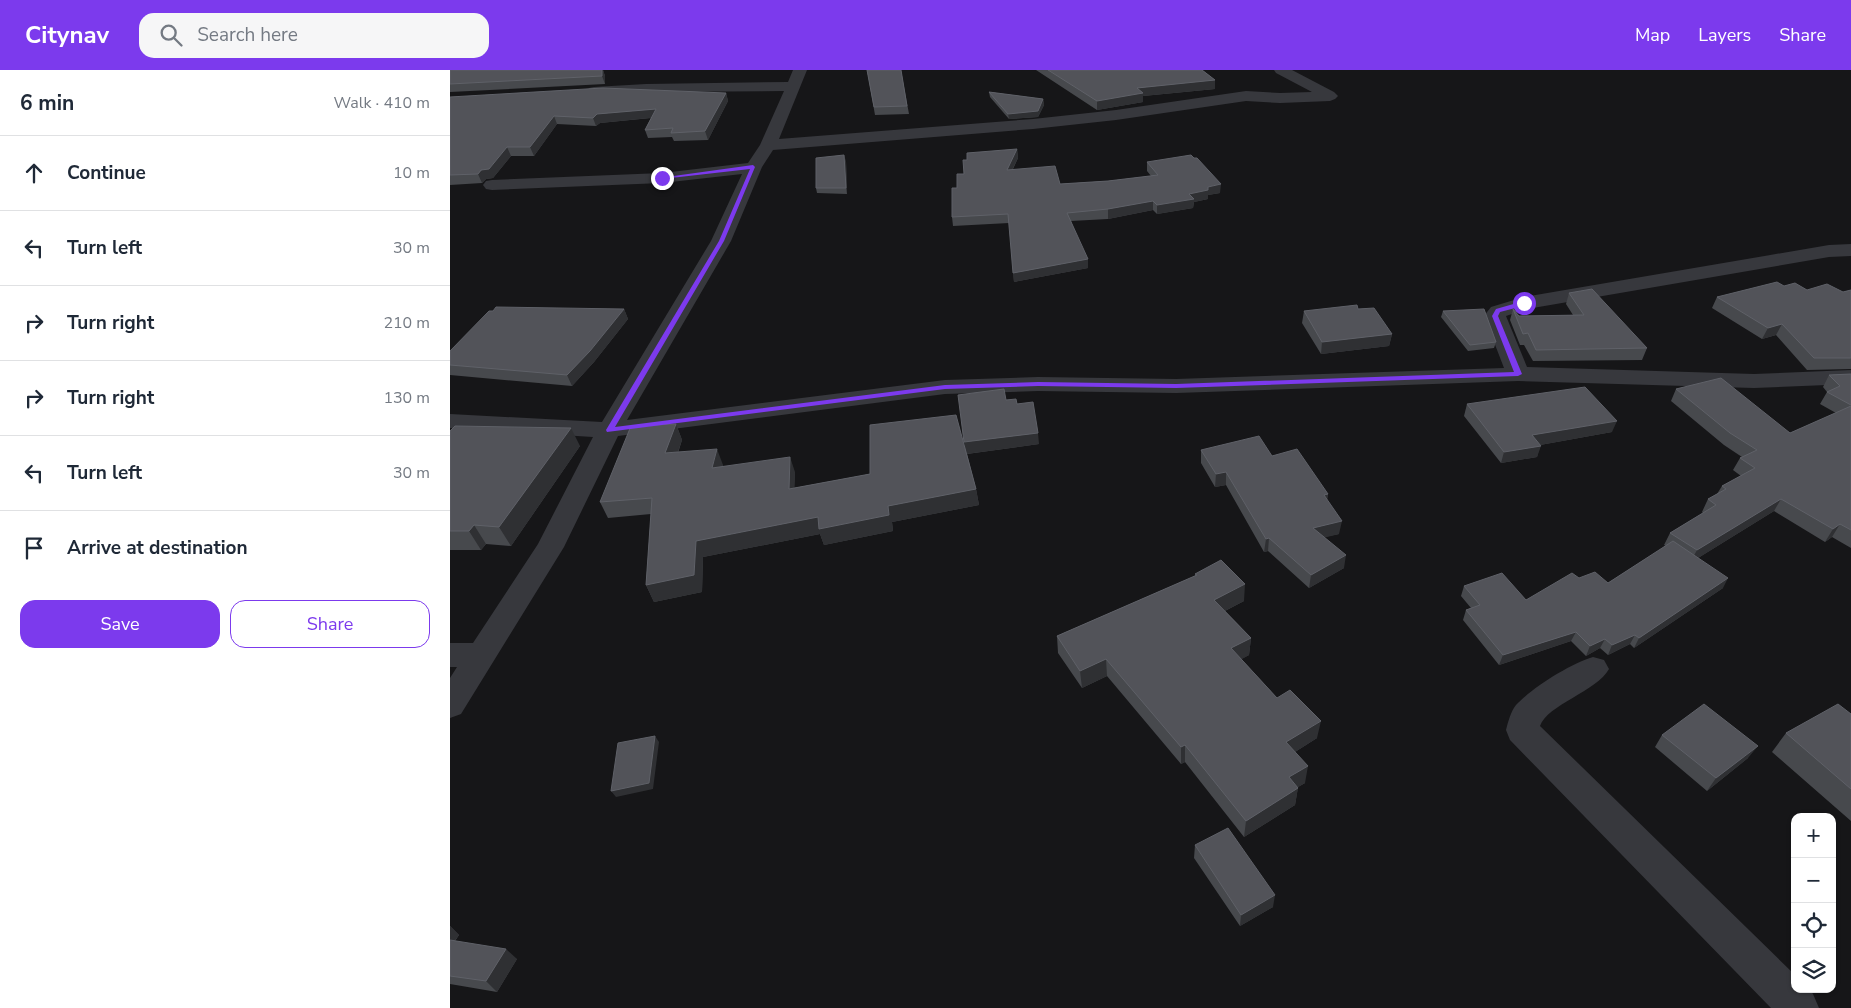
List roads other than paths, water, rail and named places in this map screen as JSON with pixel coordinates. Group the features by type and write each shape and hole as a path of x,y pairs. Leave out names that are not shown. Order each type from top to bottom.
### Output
{"street":[{"path":"768,145 1032,124 1116,115 1246,96 1280,98 1330,96 1281,70"},
{"path":"450,705 550,547 610,430 722,241 753,167 768,145 796,78 580,92"},
{"path":"492,185 662,178 753,167"},
{"path":"1518,374 1495,316 1498,311 1524,303 1819,252 1851,250"},
{"path":"450,421 610,430 945,387 1038,384 1176,386 1518,374 1754,382 1851,376"},
{"path":"450,655 482,655"},
{"path":"1594,669 1548,698 1527,715 1522,730 1799,1008"}]}
